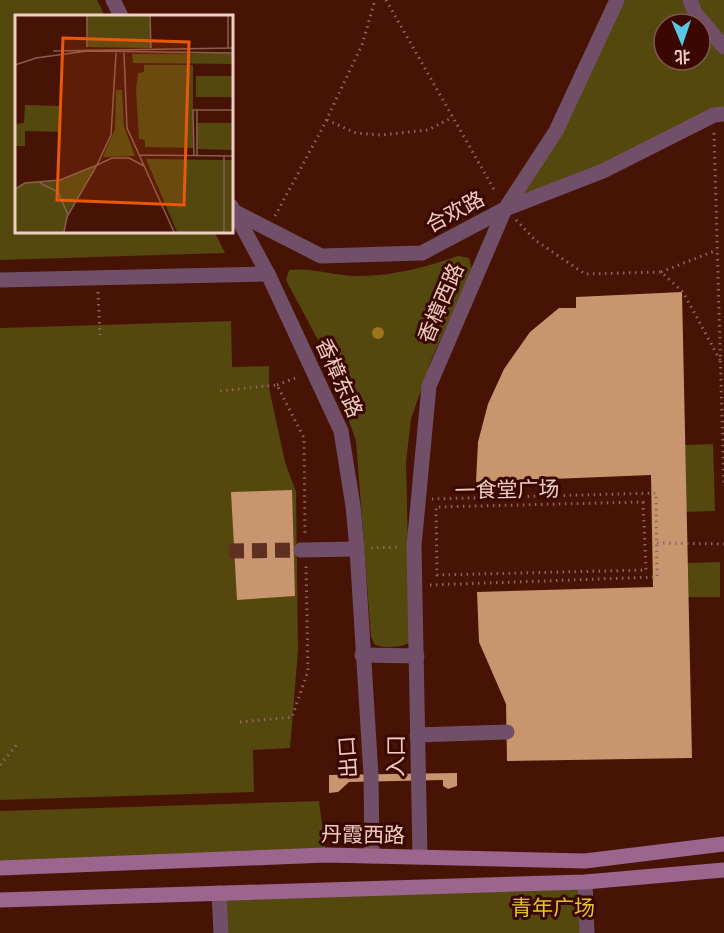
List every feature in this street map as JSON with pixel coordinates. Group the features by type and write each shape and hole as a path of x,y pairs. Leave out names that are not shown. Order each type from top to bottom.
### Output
{"main road":[{"name":"丹霞西路","path":"0,868 326,855 585,861 724,844"},
{"path":"0,900 585,882 724,870"}],"street":[{"path":"113,0 120,15"},
{"name":"合欢路","path":"233,209 321,255 422,253 505,209 556,131 617,0"},
{"path":"690,0 695,13 724,47"},
{"path":"505,209 603,171 719,115"},
{"name":"香樟东路","path":"233,209 268,274 341,431 353,506 362,655"},
{"name":"香樟西路","path":"417,656 414,546 429,386 505,209"},
{"path":"0,280 268,274"},
{"path":"301,550 357,549"},
{"path":"362,655 417,656"},
{"name":"出口","path":"362,655 371,775 372,856"},
{"name":"入口","path":"417,656 420,857"},
{"path":"417,735 507,732"},
{"path":"585,882 587,933"},
{"path":"219,893 221,933"}],"path":[{"path":"268,229 327,120 362,45 375,0"},
{"path":"386,0 410,46 505,209 535,240 585,274 660,272 717,250"},
{"path":"719,115 717,250 723,392 724,487"},
{"path":"327,120 356,133 381,135 428,130 453,117"},
{"path":"660,272 683,292 720,360"},
{"path":"98,278 100,335"},
{"path":"277,385 314,371"},
{"path":"416,585 657,577 656,493 418,499"},
{"name":"一食堂广场","path":"644,502 646,570 437,574 436,507 644,502"},
{"path":"656,543 724,544"},
{"path":"357,549 414,546"},
{"path":"0,765 18,742"}],"green space":[{"path":"0,0 97,0 104,15 15,15 15,232 214,232 225,253 0,260"},
{"path":"617,0 724,0 724,114 505,209 556,131"},
{"path":"458,256 469,258 472,270 432,358 411,419 406,462 410,642 397,647 382,647 374,644 371,636 356,441 326,355 286,280 289,270 371,276 409,270"},
{"path":"231,321 232,367 269,366 269,388 285,462 296,492 298,650 290,748 253,750 254,792 0,800 0,328"},
{"path":"713,444 715,511 686,512 685,445"},
{"path":"720,562 720,597 688,597 688,563"},
{"path":"319,801 326,855 0,868 0,811"},
{"name":"青年广场","path":"585,882 587,933 221,933 219,893"}],"building":[{"path":"682,292 692,758 507,761 506,704 479,642 477,592 653,587 651,475 476,482 478,442 488,404 504,369 530,332 559,308 576,308 576,297"},
{"path":"292,490 295,596 237,600 231,492"},
{"path":"457,773 457,786 448,789 443,786 443,780 349,782 338,792 329,793 329,775"}],"tunnel":[{"path":"229,551 301,550"}]}
